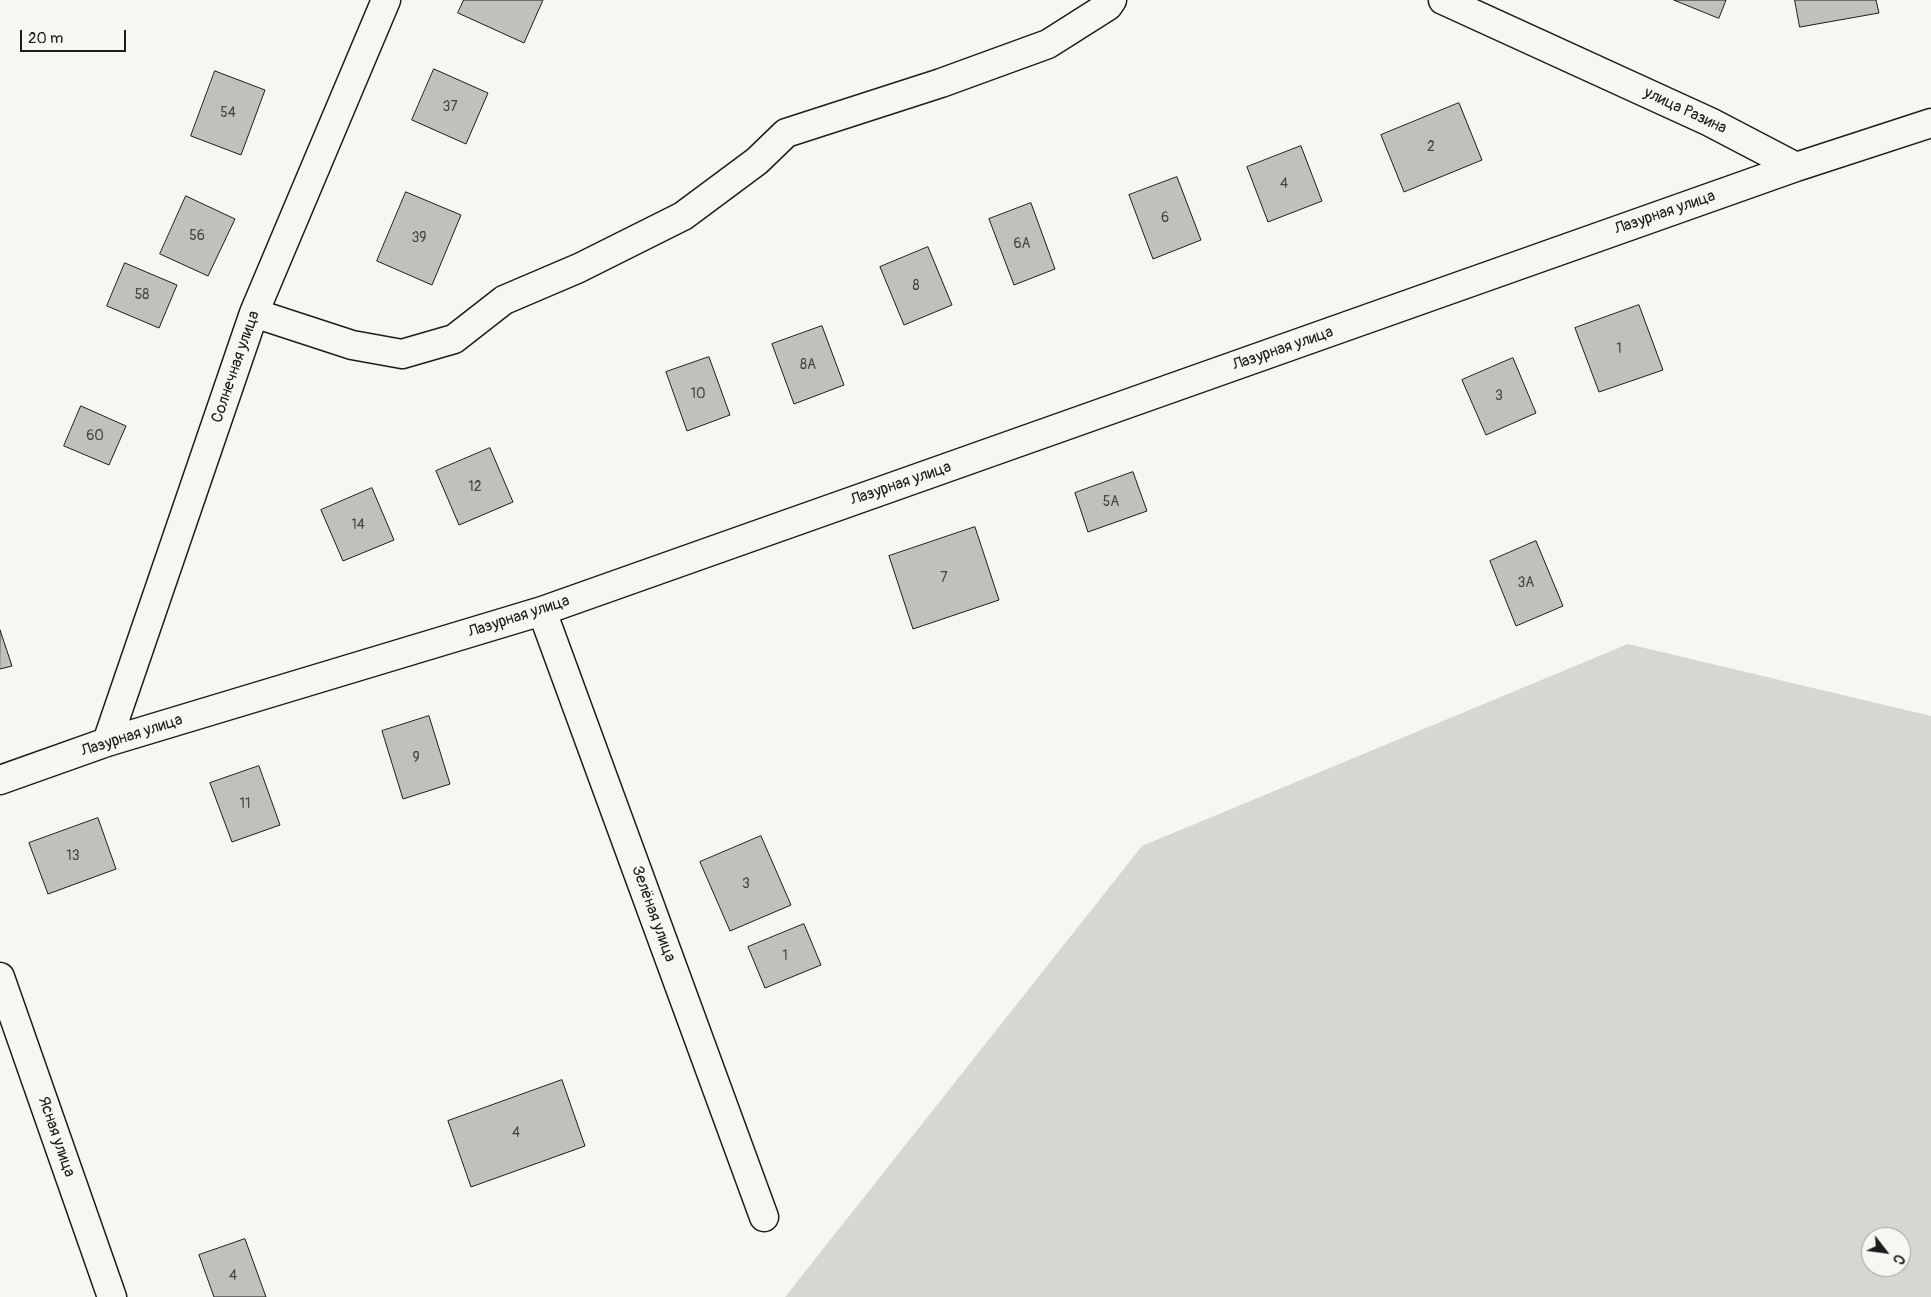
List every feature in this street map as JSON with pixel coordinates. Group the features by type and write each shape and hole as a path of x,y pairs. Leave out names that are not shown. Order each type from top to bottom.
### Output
{"street":[{"name":"Солнечная улица","path":"107,742 254,313 386,0"},
{"path":"254,313 352,345 402,354 454,339 504,300 578,268 683,216 757,161 786,133 941,83 1048,44 1108,6 1112,0"},
{"name":"улица Разина","path":"1443,0 1710,122 1796,167"},
{"path":"1796,167 1931,123"},
{"name":"Лазурная улица","path":"0,780 107,742 542,611 1796,167"},
{"name":"Зелёная улица","path":"542,611 764,1218"},
{"name":"Ясная улица","path":"0,977 112,1297"}],"shaded area":[{"path":"1628,644 1931,716 1931,1297 785,1297 1142,846"}],"building":[{"path":"464,0 543,0 524,43 458,13"},
{"path":"1674,0 1726,0 1719,18"},
{"path":"1795,0 1876,0 1879,13 1800,27"},
{"path":"434,69 488,93 466,144 412,120"},
{"path":"215,71 265,90 241,155 191,136"},
{"path":"1459,103 1482,160 1404,192 1381,135"},
{"path":"1301,146 1322,201 1268,222 1247,167"},
{"path":"1177,177 1201,240 1153,259 1129,195"},
{"path":"406,192 461,215 432,285 377,261"},
{"path":"186,196 235,219 208,276 160,254"},
{"path":"1031,203 1055,269 1014,285 989,219"},
{"path":"928,247 952,305 904,325 880,267"},
{"path":"125,263 177,285 159,328 107,306"},
{"path":"1639,305 1663,370 1599,392 1575,328"},
{"path":"822,326 844,385 794,404 772,344"},
{"path":"709,357 730,415 687,431 666,372"},
{"path":"1513,358 1536,413 1486,435 1462,380"},
{"path":"81,406 126,426 109,465 64,446"},
{"path":"490,448 513,502 459,525 436,471"},
{"path":"1133,472 1147,511 1088,532 1075,493"},
{"path":"372,488 394,540 343,561 321,510"},
{"path":"975,527 999,600 913,629 889,556"},
{"path":"1536,541 1563,606 1516,626 1490,561"},
{"path":"0,630 12,666 0,669"},
{"path":"429,716 450,784 403,799 382,731"},
{"path":"259,766 280,825 232,842 210,783"},
{"path":"98,818 116,869 48,894 29,843"},
{"path":"761,836 791,905 730,931 700,862"},
{"path":"804,924 821,965 765,988 748,947"},
{"path":"562,1080 585,1146 471,1187 448,1121"},
{"path":"245,1239 266,1297 214,1297 199,1255"}]}
